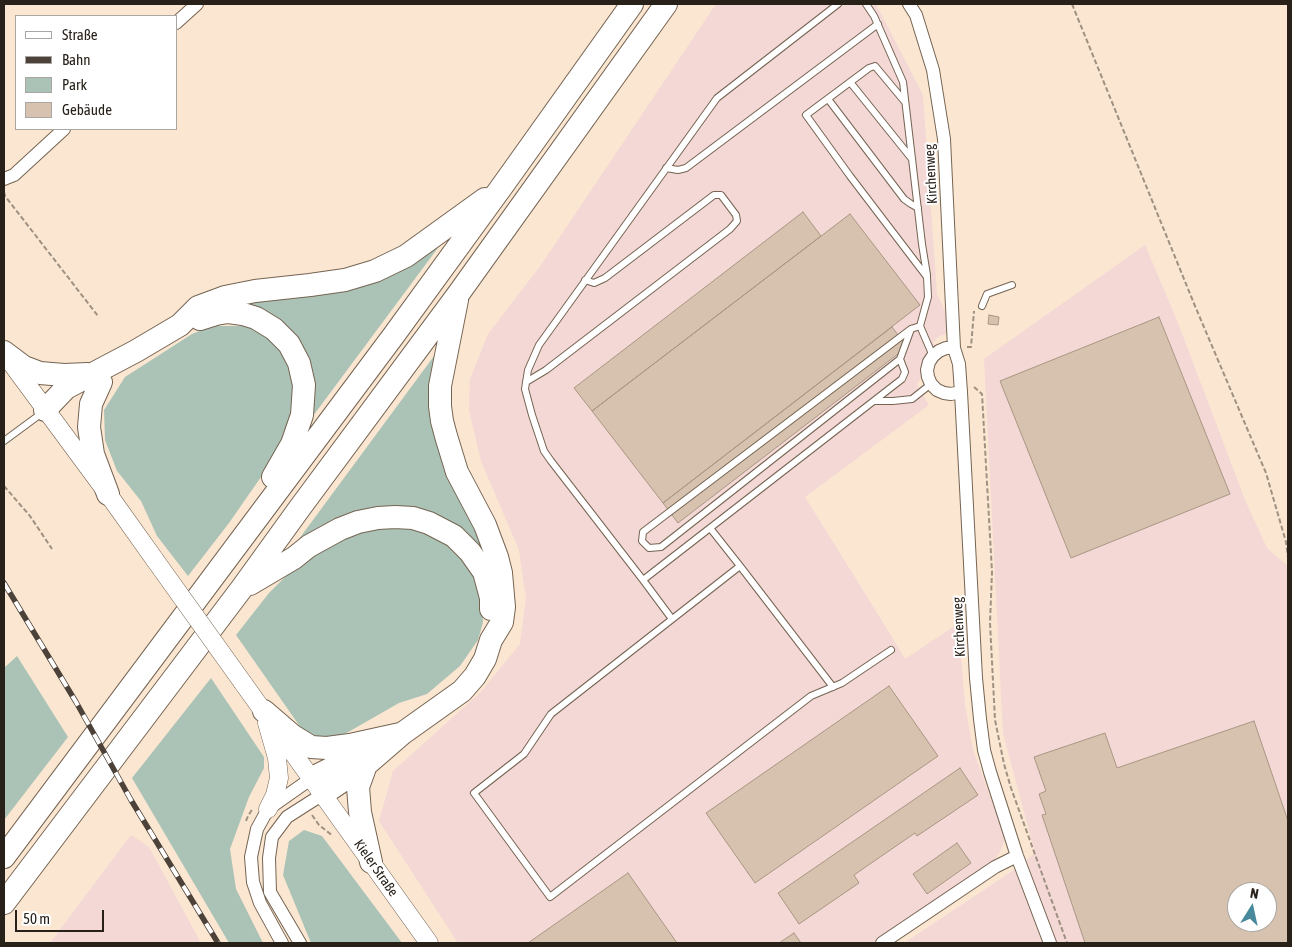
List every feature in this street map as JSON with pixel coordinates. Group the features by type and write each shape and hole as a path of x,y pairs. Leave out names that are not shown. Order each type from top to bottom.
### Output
{"highway":[{"path":"4,857 394,336 632,4"},
{"path":"4,903 242,588 459,293 666,4"},
{"path":"180,325 198,307 225,298 255,291 345,280 375,271 406,256 503,185"},
{"path":"313,792 403,733 462,691 475,676 485,659 491,640 502,622 504,607 501,573 497,557 451,454 440,406 440,386 459,293"},
{"path":"45,410 68,404 96,378 180,325 228,312 256,318 274,329 289,344 299,363 304,385 302,415 292,444 223,565"},
{"path":"4,353 24,367 40,373 96,378"},
{"path":"96,378 89,427 93,454 108,494"},
{"path":"242,588 340,529 358,522 378,518 413,518 429,523 454,536 470,552 484,572 491,598 491,640"},
{"path":"264,711 293,736 311,747 327,748 350,745 403,733"},
{"path":"313,792 366,765 403,733"},
{"path":"366,765 358,787 360,812 371,862"}],"main road":[{"name":"Kieler Straße","path":"4,353 264,711 313,792 371,862 429,943"},
{"path":"264,711 277,758 279,778 275,795 268,809"}],"street":[{"path":"178,21 197,4"},
{"name":"Kirchenweg","path":"909,4 916,15 933,70 944,139 954,348 960,364 976,678 984,750 1018,856 1050,943"},
{"path":"4,178 14,176 63,130"},
{"path":"954,348 946,348 933,356 927,370 928,378 937,390 944,393 961,392"},
{"path":"282,943 260,903 252,882 251,857 257,829 268,809 313,792"},
{"path":"300,943 270,892 269,858 272,837 277,828 313,792"},
{"path":"882,943 996,867 1018,856"}],"lane":[{"path":"672,619 544,451 526,389 528,370 539,345 717,98 838,4"},
{"path":"866,4 878,24 903,82 928,277 928,296 920,326 933,356"},
{"path":"666,168 678,170 686,168 878,24"},
{"path":"905,102 875,66 869,68 806,115 850,176 928,277"},
{"path":"850,82 912,159"},
{"path":"828,99 904,199 918,208"},
{"path":"526,382 546,370 730,229 737,221 736,215 721,195 714,195 605,278 594,283 585,280"},
{"path":"982,306 987,294 1012,284"},
{"path":"911,329 900,359 661,547 649,548 642,541 643,532 911,329 920,326"},
{"path":"643,580 902,379 905,372 900,359"},
{"path":"875,401 912,399 931,384"},
{"path":"4,442 45,410"},
{"path":"710,528 833,687"},
{"path":"740,566 551,714 524,754 474,793 550,896 811,696 842,683 891,650"}],"path":[{"path":"1072,4 1195,306 1266,473 1286,542 1288,556"},
{"path":"4,192 98,316"},
{"path":"960,376 982,394 992,572 990,623 995,720 1011,788 1067,943"},
{"path":"4,486 30,516 52,550"},
{"path":"313,792 319,825 337,840"}],"shaded area":[{"path":"716,4 876,4 923,95 937,294 946,313 949,333 939,336 933,343 937,348 917,385 929,405 805,497 905,659 956,625 960,645 965,705 973,750 1003,832 1004,841 993,863 876,943 458,943 379,821 393,771 480,693 520,644 526,598 519,550 481,461 469,410 470,379 488,334 541,265"},
{"path":"1145,245 1178,323 1245,500 1267,548 1288,566 1288,943 904,943 1011,872 1035,853 1003,733 984,359"},
{"path":"131,835 149,847 201,943 50,943"}],"green space":[{"path":"449,233 310,420 313,386 237,304 276,298"},
{"path":"212,326 253,326 281,346 292,370 296,393 286,441 229,523 188,576 157,536 141,501 117,471 105,440 104,410 125,377 192,334"},
{"path":"437,352 433,395 494,566 434,516 296,543"},
{"path":"425,527 446,542 469,566 481,590 483,622 478,640 460,666 427,694 399,703 336,739 320,738 301,728 236,635 269,593 299,563 328,544 370,528"},
{"path":"17,656 68,737 4,820 4,668"},
{"path":"211,678 264,757 264,768 249,797 230,849 236,889 263,943 229,943 132,778"},
{"path":"304,830 322,836 402,943 311,943 283,875 289,841"}],"building":[{"path":"803,212 821,236 592,411 574,388"},
{"path":"850,214 920,305 663,503 592,411"},
{"path":"989,315 999,317 998,325 988,324"},
{"path":"1159,317 1230,494 1071,558 1000,381"},
{"path":"892,327 907,347 678,523 663,503"},
{"path":"889,686 938,756 755,883 706,813"},
{"path":"1254,721 1288,821 1288,943 1085,943 1042,815 1046,814 1039,794 1046,791 1034,757 1105,733 1117,768"},
{"path":"960,768 978,795 917,836 915,833 854,875 859,883 799,924 778,893"},
{"path":"957,843 971,863 927,894 913,874"},
{"path":"628,873 677,943 528,943"},
{"path":"794,933 801,943 779,943"}],"railway":[{"path":"4,583 76,702 131,800 218,943"}]}
